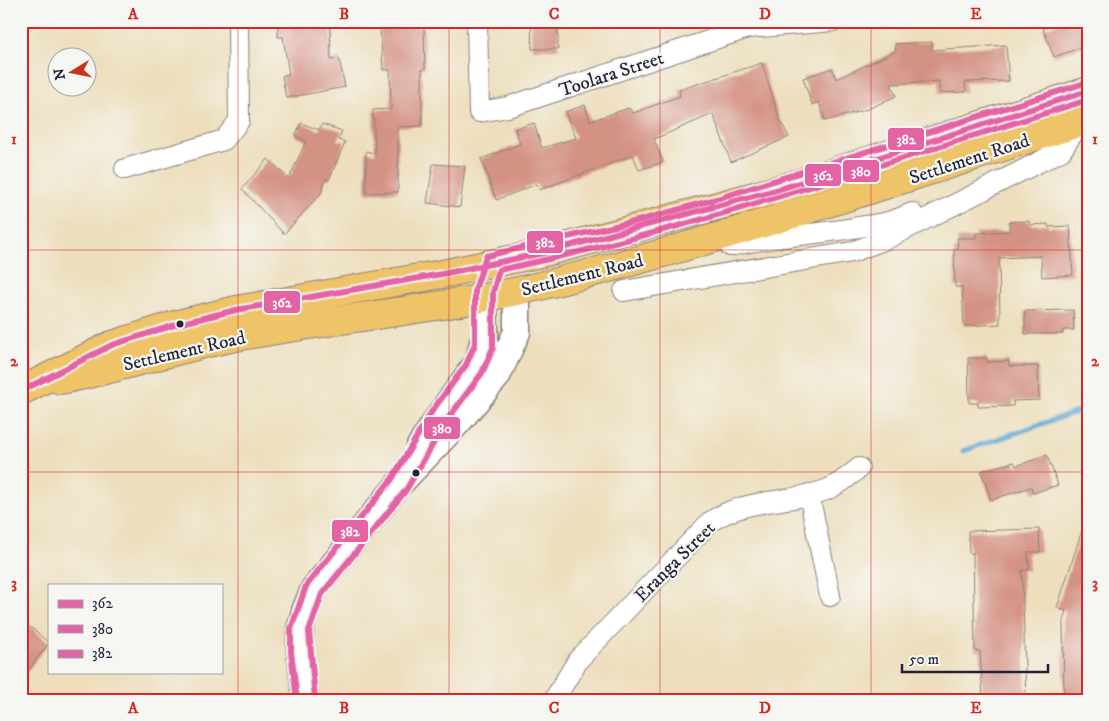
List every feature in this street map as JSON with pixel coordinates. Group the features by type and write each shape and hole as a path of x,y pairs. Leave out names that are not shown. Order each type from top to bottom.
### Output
{"main road":[{"name":"Settlement Road","path":"28,388 112,344 178,324 261,306 543,253 720,207 1088,92"},
{"path":"898,152 959,147 1056,116 1071,116 1084,121"},
{"name":"Settlement Road","path":"28,388 168,351 236,337 399,313 517,291 653,256 788,216 1084,121"},
{"path":"484,297 486,278 493,263 511,276 517,291"}],"street":[{"path":"125,169 224,140 239,121 238,21"},
{"name":"Toolara Street","path":"477,21 479,112 508,107 748,25 832,21"},
{"path":"624,291 852,252 886,239 1061,150 1068,144 1084,121"},
{"path":"653,256 706,251 762,238 832,233 853,228 874,227 896,221 933,203 966,198"},
{"path":"306,700 300,651 302,624 314,589 399,484 457,423 500,371 516,332 517,291"},
{"path":"399,484 440,415 478,362 485,335 484,297"},
{"name":"Eranga Street","path":"554,700 578,660 710,522 724,512 749,505 826,490 843,482 859,468"},
{"path":"810,494 830,596"}],"building":[{"path":"278,21 330,21 331,60 339,58 345,87 286,98 282,76 289,74 283,37 278,37"},
{"path":"531,21 558,21 558,49 532,49"},
{"path":"1064,21 1088,21 1088,45 1054,57 1043,29"},
{"path":"380,27 424,27 425,69 422,69 422,126 398,127 398,192 366,193 366,151 375,154 373,110 391,109 390,70 383,70"},
{"path":"932,42 932,50 1006,45 1009,81 965,82 966,92 940,93 939,81 891,84 896,96 868,109 825,121 819,102 812,105 803,78 832,68 836,79 896,51 895,44"},
{"path":"762,63 779,118 789,137 731,162 713,114 654,139 663,162 639,170 633,155 539,190 537,184 496,200 481,159 520,144 515,129 534,123 542,148 576,138 565,112 585,105 590,121 629,108 633,113 680,96 679,90"},
{"path":"301,123 319,130 322,124 342,131 338,140 345,142 329,180 326,179 321,193 284,234 242,189 268,159 289,179 306,141 295,136"},
{"path":"433,164 465,166 460,207 427,203"},
{"path":"1029,221 1030,225 1048,224 1048,227 1070,226 1073,275 1042,277 1041,256 999,258 1000,324 964,326 962,287 955,287 954,249 958,249 957,238 976,238 976,233 1009,231 1009,222"},
{"path":"1073,310 1074,330 1063,330 1063,334 1025,334 1025,311"},
{"path":"968,358 987,358 987,362 1009,361 1009,366 1038,366 1039,400 1013,401 1013,406 978,407 978,403 969,403"},
{"path":"1047,455 1058,485 1033,493 1031,487 991,500 981,471 1014,462 1016,466"},
{"path":"1084,524 1088,524 1088,699 1064,700 1063,621 1066,611 1057,608"},
{"path":"1039,529 1040,552 1028,552 1029,570 1022,570 1026,700 983,700 980,651 975,651 973,553 969,553 968,531"},
{"path":"28,625 48,642 48,644 21,680 21,635"}],"waterway":[{"path":"963,451 1088,408"}],"transit line":[{"name":"382","path":"297,700 291,652 291,629 306,586 392,479 432,411 466,365 475,344 475,290 486,256 641,220 716,199 1085,83"},
{"name":"362","path":"21,391 112,345 178,324 236,310 442,274 543,253 780,189 1088,91"},
{"name":"380","path":"315,699 309,631 322,594 406,490 447,420 482,373 493,348 493,292 499,270 574,253 722,214 1088,100"}]}
